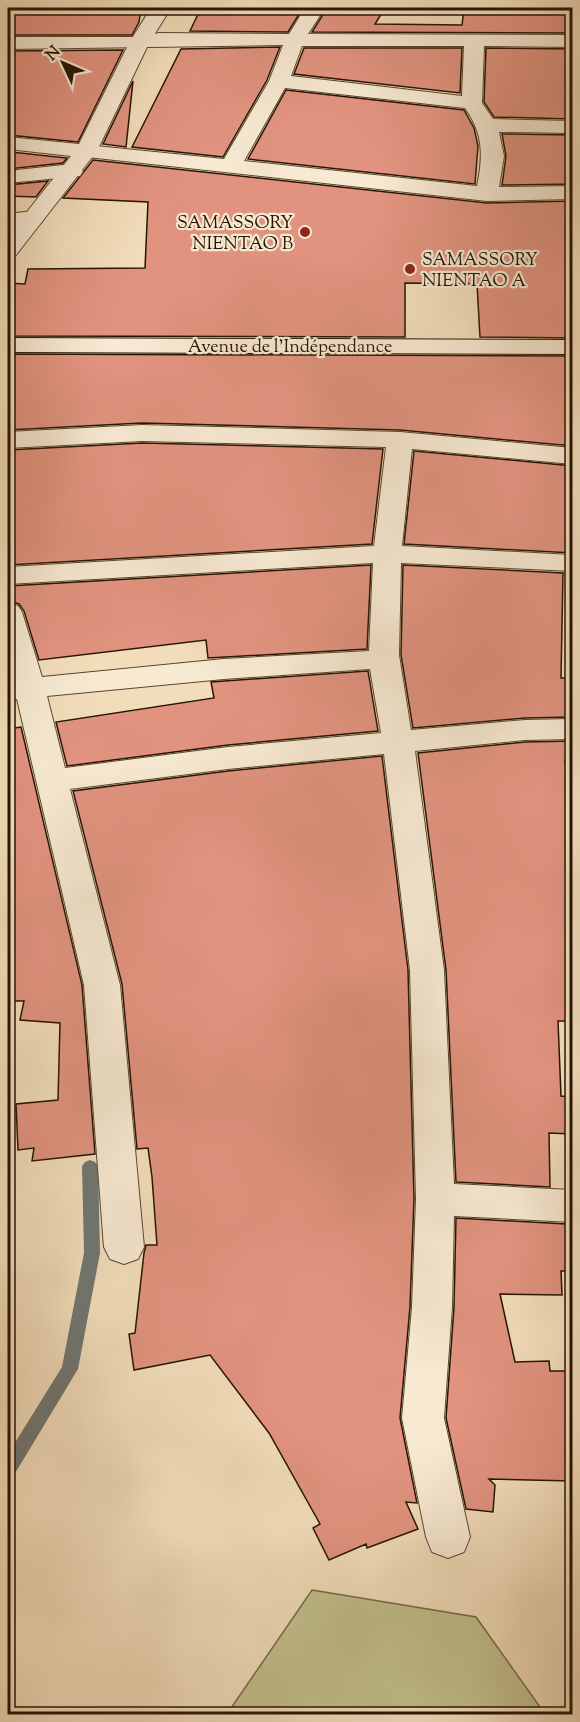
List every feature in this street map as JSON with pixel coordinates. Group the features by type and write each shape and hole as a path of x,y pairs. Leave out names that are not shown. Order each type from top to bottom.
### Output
{"street":[{"path":"8,250 86,151 140,43 161,8"},
{"path":"231,166 279,81 295,39 315,8"},
{"path":"8,43 140,43 159,39 573,41"},
{"path":"474,40 472,103 489,125 494,159 487,194"},
{"path":"279,81 472,103"},
{"path":"489,125 573,127"},
{"path":"8,143 487,194 573,193"},
{"path":"8,177 72,171"},
{"path":"8,221 33,218"},
{"name":"Avenue de l'Indépendance","path":"8,345 573,347"},
{"path":"8,440 142,433 399,440 573,456"},
{"path":"399,440 383,608 385,659 400,743 401,773 427,970 435,1199 432,1307 423,1418 448,1537"},
{"path":"8,575 388,554 573,563"},
{"path":"8,612 19,689 53,780 102,985 124,1247"},
{"path":"19,689 224,669 385,659"},
{"path":"53,780 228,758 525,730 573,729"},
{"path":"435,1199 573,1206"}],"shaded area":[{"path":"312,1590 476,1617 545,1714 227,1714"}],"building":[{"path":"8,8 141,8 139,22 132,35 8,35"},
{"path":"201,8 303,8 288,32 190,31"},
{"path":"327,8 385,8 375,24 462,25 464,8 569,8 570,13 573,13 573,33 312,32"},
{"path":"280,47 267,80 223,157 132,147 181,49"},
{"path":"304,48 462,48 460,93 294,74"},
{"path":"486,48 573,49 573,119 494,117 484,102"},
{"path":"123,50 78,142 8,135 8,51"},
{"path":"133,81 126,147 103,144"},
{"path":"286,90 464,110 474,128 478,146 475,184 248,159"},
{"path":"502,134 573,135 573,184 502,185 506,156"},
{"path":"11,152 67,158 63,163 8,169 8,157"},
{"path":"93,160 487,203 573,201 573,338 480,337 477,284 405,283 405,337 8,336 8,283 25,284 28,269 145,268 148,202 63,198"},
{"path":"48,181 36,197 8,196 8,185"},
{"path":"8,354 573,356 573,446 400,430 142,423 8,430"},
{"path":"142,443 383,449 372,544 8,565 8,450"},
{"path":"414,451 573,466 573,553 404,544"},
{"path":"371,565 367,649 208,658 206,640 39,660 24,611 19,604 10,601 8,586"},
{"path":"403,565 563,573 561,678 573,678 573,717 525,718 413,728 401,655"},
{"path":"368,671 378,731 228,745 67,766 56,722 214,698 211,682"},
{"path":"21,727 82,985 95,1154 32,1161 34,1148 18,1150 16,1104 58,1100 60,1023 20,1020 24,1001 8,1001 8,729"},
{"path":"573,741 573,761 565,761 573,798 573,1021 558,1021 561,1096 573,1097 573,1134 549,1133 550,1187 456,1182 446,970 418,753 525,742"},
{"path":"382,756 408,970 414,1199 410,1307 400,1418 417,1503 406,1502 418,1529 367,1548 366,1544 329,1560 313,1528 320,1524 269,1433 210,1355 134,1370 129,1334 135,1333 146,1245 157,1245 152,1177 148,1148 137,1149 122,984 73,791 228,771"},
{"path":"456,1218 566,1224 568,1271 561,1271 562,1295 500,1294 515,1362 549,1361 550,1371 573,1371 573,1481 489,1479 495,1485 493,1512 466,1509 446,1418 454,1307"}],"waterway":[{"path":"8,1469 70,1369 92,1253 90,1166"}],"place":[{"name":"SAMASSORY NIENTAO B","path":"305,232"},
{"name":"SAMASSORY NIENTAO A","path":"410,269"}]}
